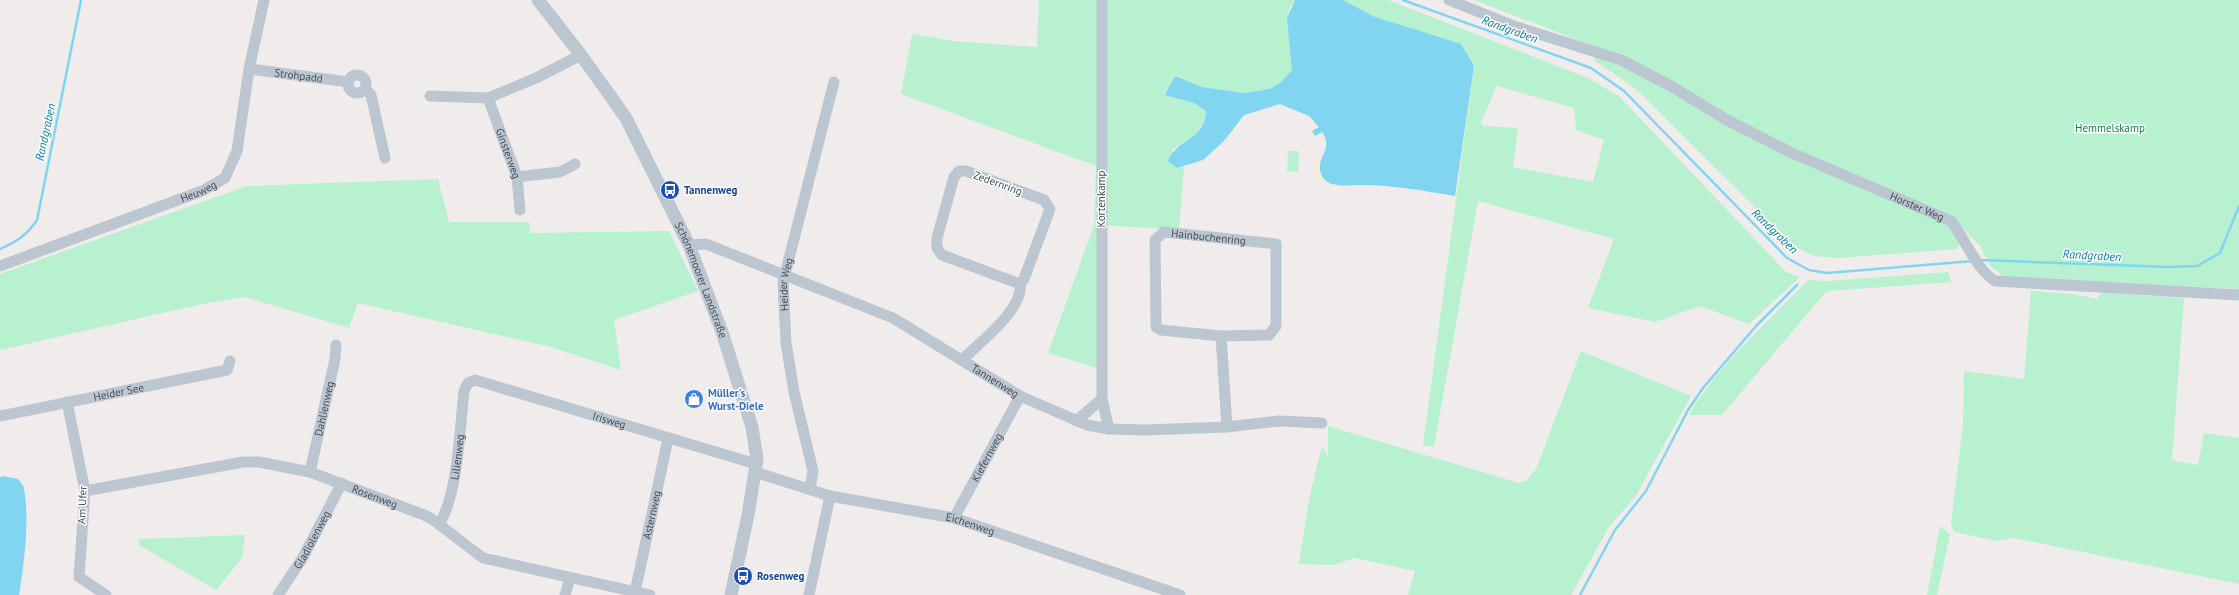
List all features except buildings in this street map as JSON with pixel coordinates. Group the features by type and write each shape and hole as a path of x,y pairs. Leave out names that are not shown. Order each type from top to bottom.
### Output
{"street":[{"name":"Heuweg","path":"0,266 202,191 225,178 236,151 249,69 264,0"},
{"name":"Schönemoorer Landstraße","path":"538,0 581,55 626,118 689,245 722,332 752,427 756,468 731,595"},
{"name":"Kortenkamp","path":"1102,0 1102,399 1109,429"},
{"name":"Horster Weg","path":"1449,0 1514,26 1597,51 1621,60 1642,70 1727,120 1792,153 1951,222 1963,237 1983,272 1995,281 2239,295"},
{"path":"430,96 488,98 536,78 581,55"},
{"name":"Strohpadd","path":"249,69 349,82 353,77 362,77 366,81 365,89 371,95 385,158"},
{"name":"Heider Weg","path":"810,488 813,471 794,392 786,343 784,275 834,82"},
{"name":"Ginsterweg","path":"488,98 517,177 520,210"},
{"path":"517,177 560,172 575,164"},
{"name":"Zedernring","path":"963,359 1013,310 1019,296 1020,284 1027,272 1049,213 1050,206 1044,200 966,171 959,171 954,177 939,230 937,248 942,254 1020,284"},
{"name":"Hainbuchenring","path":"1164,232 1276,244 1276,326 1269,335 1221,336 1161,330 1156,326 1155,240 1164,232"},
{"name":"Tannenweg","path":"689,245 706,244 893,318 963,359 1020,396 1076,421 1109,429 1227,427 1279,421 1322,423"},
{"path":"1221,336 1227,427"},
{"name":"Dahlienweg","path":"310,472 335,358 336,345"},
{"name":"Heider See","path":"0,416 227,370 230,361"},
{"name":"Irisweg","path":"465,387 471,381 481,381 756,468"},
{"name":"Lilienweg","path":"439,524 446,511 452,481 465,387"},
{"name":"Kiefernweg","path":"954,518 1020,396"},
{"path":"1076,421 1102,399"},
{"name":"Am Ufer","path":"67,402 85,491 79,577 106,595"},
{"name":"Asternweg","path":"635,592 668,439"},
{"name":"Rosenweg","path":"85,491 243,462 259,462 310,472 403,506 439,524 484,558 650,595"},
{"name":"Eichenweg","path":"756,468 830,496 889,508 954,518 1180,595"},
{"name":"Gladiolenweg","path":"278,595 302,559 342,483"},
{"path":"809,595 830,496"},
{"path":"565,595 570,578"}],"green space":[{"path":"1039,0 1295,0 1290,8 1292,70 1281,82 1270,89 1244,93 1202,87 1175,76 1166,95 1194,103 1206,111 1203,125 1195,135 1172,150 1177,168 1184,167 1179,230 1100,225 1097,368 1048,353 1094,225 1096,166 901,94 912,34 953,41 1037,47"},
{"path":"1343,0 1388,0 1588,78 1619,96 1786,272 1800,277 1749,324 1700,306 1655,322 1588,308 1614,239 1478,201 1434,447 1423,445 1474,66 1396,24 1375,17","holes":["1497,86 1574,108 1576,130 1604,140 1593,182 1513,167 1518,128 1482,126 1481,122"]},
{"name":"Hemmelskamp","path":"1474,0 2239,0 2239,289 2005,277 1990,266 1981,247 1953,218 1794,149 1598,48"},
{"path":"1596,55 1620,64 1948,225 1960,240 1958,249 1838,258 1814,256 1794,246 1636,89 1594,60"},
{"path":"1288,151 1299,151 1298,172 1287,171"},
{"path":"438,179 449,222 529,222 531,233 669,231 698,291 614,320 621,370 551,347 358,303 349,328 245,297 207,303 0,350 0,274 247,186"},
{"path":"1948,272 1951,282 1830,291 1824,294 1722,415 1689,415 1700,397 1728,362 1808,280 1828,281"},
{"path":"2031,291 2072,294 2097,299 2101,293 2184,298 2172,460 2198,465 2204,433 2239,438 2239,584 2013,538 1997,541 1954,532 1951,523 1963,425 1964,371 2024,379"},
{"path":"1581,351 1691,396 1635,497 1609,527 1571,595 1408,595 1415,571 1355,558 1333,565 1299,564 1309,499 1322,446 1328,456 1328,426 1519,483 1527,480 1536,469"},
{"path":"1940,526 1950,535 1937,595 1927,595"},
{"path":"245,535 242,558 216,590 139,545 139,539"}],"sand":[{"path":"1317,155 1321,157 1320,171 1327,181 1324,184 1313,181 1314,162"}],"water":[{"path":"1295,0 1343,0 1375,17 1461,44 1474,66 1455,196 1397,187 1374,185 1336,185 1327,182 1320,172 1326,139 1322,132 1315,136 1312,131 1319,127 1309,116 1280,104 1244,115 1224,141 1203,160 1177,168 1168,161 1172,153 1178,147 1196,134 1201,128 1206,111 1194,103 1165,95 1175,76 1202,87 1244,93 1270,89 1281,82 1292,70 1287,19"},
{"path":"3,476 18,479 23,485 26,501 26,542 19,595 0,595 0,477"}],"waterway":[{"name":"Randgraben","path":"0,249 21,238 37,220 81,0"},
{"name":"Randgraben","path":"1403,0 1591,68 1624,91 1787,258 1809,270 1827,273 1973,261"},
{"name":"Randgraben","path":"1980,260 2169,267 2197,266 2220,253 2239,206"},
{"path":"1580,595 1615,530 1646,491 1688,410 1703,388 1757,325 1797,285"}],"place":[{"name":"Tannenweg","path":"670,190"},
{"name":"Müller's Wurst-Diele","path":"694,399"},
{"name":"Rosenweg","path":"743,576"}]}
